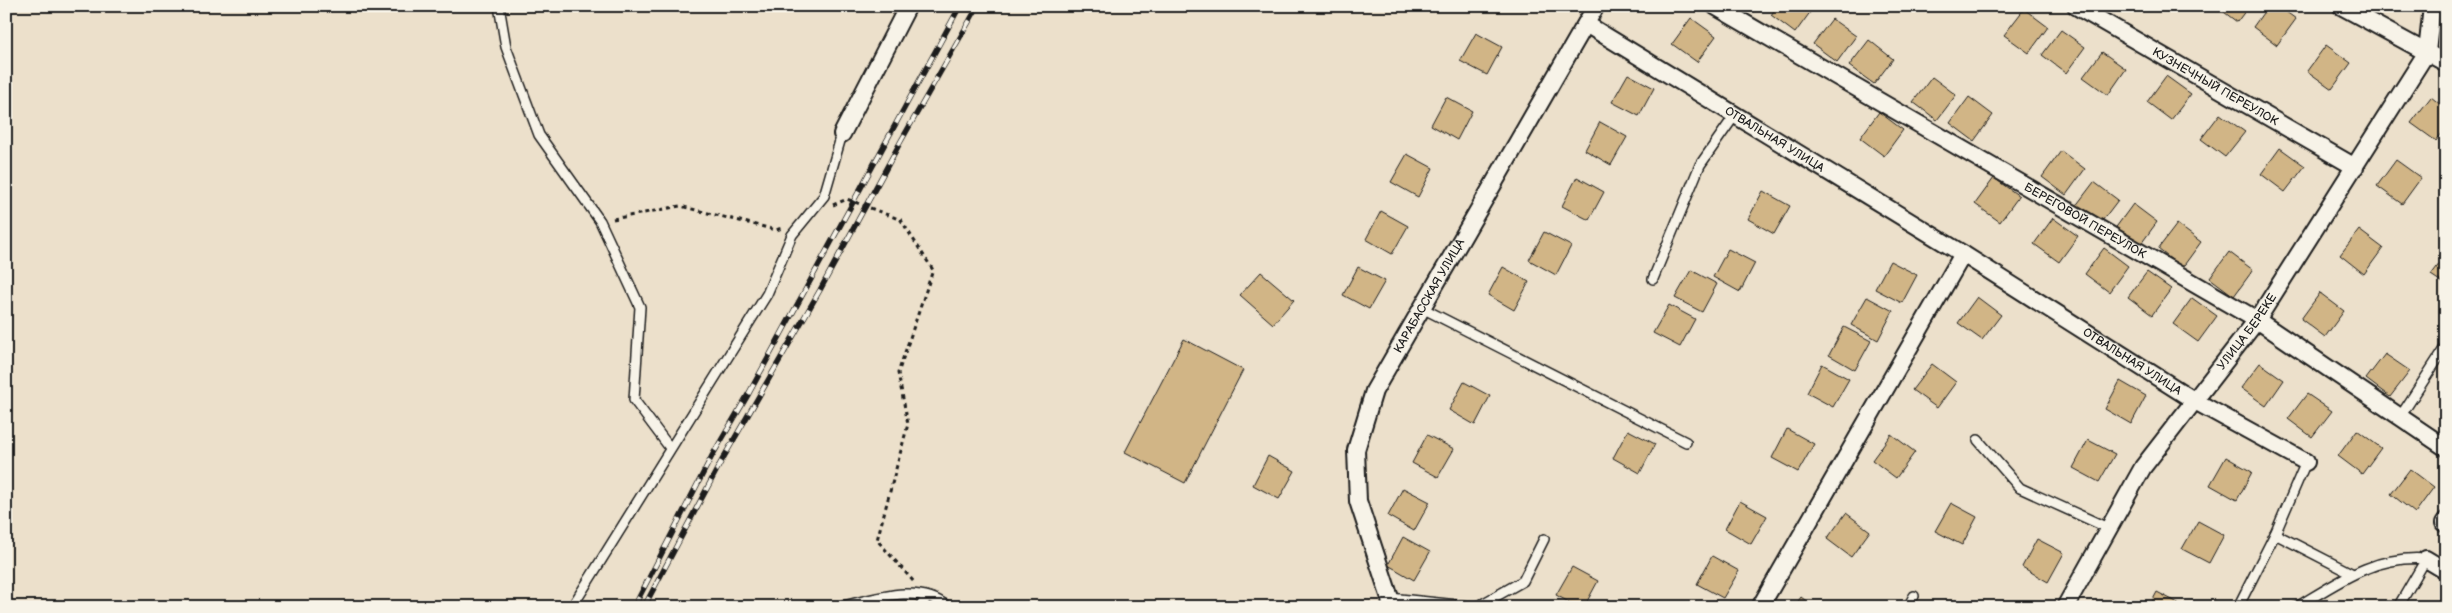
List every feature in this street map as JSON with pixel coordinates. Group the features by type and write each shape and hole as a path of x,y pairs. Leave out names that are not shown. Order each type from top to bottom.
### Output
{"street":[{"path":"842,134 908,6"},
{"name":"КАРАБАССКАЯ УЛИЦА","path":"1390,604 1358,501 1356,450 1374,391 1596,6"},
{"name":"БЕРЕГОВОЙ ПЕРЕУЛОК","path":"1715,6 2257,320 2446,448"},
{"name":"КУЗНЕЧНЫЙ ПЕРЕУЛОК","path":"2076,6 2354,167"},
{"path":"2341,6 2446,63"},
{"path":"2427,52 2432,6"},
{"name":"ОТВАЛЬНАЯ УЛИЦА","path":"1586,24 1963,254 2195,401 2306,462"},
{"name":"УЛИЦА БЕРЕКЕ","path":"2065,607 2142,467 2257,320 2427,52"},
{"path":"1760,607 1963,254"},
{"path":"2426,560 2446,571"}],"lane":[{"path":"499,6 506,47 539,135 600,221 640,307 634,400 670,448"},
{"path":"1652,278 1700,166 1734,115"},
{"path":"572,607 766,294 792,235 824,196 842,134"},
{"path":"1422,308 1686,442"},
{"path":"2400,417 2446,346"},
{"path":"1978,440 2020,488 2108,528"},
{"path":"2238,607 2275,534 2306,462"},
{"path":"2275,534 2353,574"},
{"path":"1390,604 1477,607 1523,581 1544,539"},
{"path":"2297,607 2353,574 2378,563 2406,558 2426,560 2398,607"},
{"path":"840,607 897,593 939,599 948,607"},
{"path":"1908,607 1914,596"},
{"path":"920,607 927,597"}],"path":[{"path":"600,221 680,206 776,230 847,199 901,220 933,270 898,373 908,424 877,540 927,597"}],"building":[{"path":"1777,6 1814,7 1795,33 1771,15"},
{"path":"2216,6 2249,6 2237,22"},
{"path":"2268,6 2278,6 2296,19 2277,45 2253,27"},
{"path":"2024,9 2048,27 2029,53 2004,35"},
{"path":"1691,18 1716,36 1697,62 1672,44"},
{"path":"1832,19 1856,36 1837,62 1813,44"},
{"path":"2061,30 2085,47 2066,73 2042,55"},
{"path":"1476,33 1502,47 1487,75 1460,61"},
{"path":"1869,40 1893,59 1874,84 1849,66"},
{"path":"2326,45 2351,63 2332,89 2307,71"},
{"path":"2102,52 2126,69 2108,95 2083,77"},
{"path":"1628,74 1654,88 1639,116 1612,102"},
{"path":"2166,76 2191,94 2171,120 2147,102"},
{"path":"1932,77 1956,95 1937,120 1913,102"},
{"path":"1446,97 1472,111 1457,140 1431,125"},
{"path":"1969,97 1993,115 1974,141 1950,123"},
{"path":"2431,97 2446,109 2446,128 2436,141 2411,123"},
{"path":"1879,112 1903,130 1884,156 1860,138"},
{"path":"2220,114 2245,132 2225,157 2201,139"},
{"path":"1600,122 1627,137 1611,165 1585,150"},
{"path":"2280,148 2305,166 2285,192 2261,174"},
{"path":"2061,151 2085,169 2066,195 2042,177"},
{"path":"1407,154 1433,168 1418,197 1391,182"},
{"path":"2396,160 2421,178 2402,204 2377,186"},
{"path":"1577,177 1604,192 1589,220 1562,206"},
{"path":"1994,178 2019,196 2000,222 1975,204"},
{"path":"2094,182 2118,200 2099,225 2075,207"},
{"path":"1763,191 1790,206 1774,234 1748,219"},
{"path":"2133,204 2157,222 2138,248 2114,230"},
{"path":"1381,211 1408,226 1392,254 1366,239"},
{"path":"2053,218 2078,236 2059,262 2034,244"},
{"path":"2177,224 2201,242 2182,268 2158,249"},
{"path":"2359,230 2383,248 2364,274 2340,255"},
{"path":"1544,232 1571,246 1556,275 1529,260"},
{"path":"2104,248 2128,266 2109,292 2085,274"},
{"path":"1728,249 1755,263 1740,292 1713,277"},
{"path":"2229,252 2253,270 2234,296 2210,278"},
{"path":"2446,255 2446,285 2431,275"},
{"path":"1890,261 1917,275 1902,303 1875,289"},
{"path":"1358,267 1385,281 1369,309 1343,295"},
{"path":"1503,267 1529,282 1514,310 1488,295"},
{"path":"1691,270 1717,284 1702,312 1675,298"},
{"path":"1261,272 1294,300 1273,324 1240,295"},
{"path":"2147,272 2171,289 2152,315 2128,297"},
{"path":"2320,293 2344,311 2325,337 2301,319"},
{"path":"1867,297 1893,311 1878,340 1851,325"},
{"path":"1977,297 2001,315 1982,340 1958,323"},
{"path":"2192,298 2217,316 2198,342 2173,324"},
{"path":"1669,305 1695,319 1680,347 1653,333"},
{"path":"1844,327 1871,341 1855,370 1829,355"},
{"path":"1184,339 1243,370 1185,483 1125,452"},
{"path":"2385,354 2410,371 2390,397 2366,379"},
{"path":"2260,363 2284,380 2266,406 2241,388"},
{"path":"1822,364 1849,379 1833,407 1807,393"},
{"path":"1932,364 1956,382 1937,408 1912,390"},
{"path":"2120,381 2146,396 2131,424 2105,409"},
{"path":"1464,382 1490,396 1475,425 1449,410"},
{"path":"2307,394 2332,411 2312,437 2288,419"},
{"path":"1787,429 1814,444 1798,472 1772,458"},
{"path":"1628,430 1655,444 1640,473 1613,458"},
{"path":"2357,430 2381,448 2362,474 2338,456"},
{"path":"1891,434 1915,452 1896,478 1872,460"},
{"path":"1427,435 1454,449 1438,477 1412,463"},
{"path":"2088,440 2115,454 2099,482 2073,468"},
{"path":"1268,456 1295,471 1279,499 1253,485"},
{"path":"2226,457 2252,472 2237,500 2210,485"},
{"path":"2410,469 2434,487 2415,513 2391,494"},
{"path":"1403,488 1430,502 1414,531 1388,516"},
{"path":"1740,501 1767,516 1751,544 1725,529"},
{"path":"1951,503 1977,517 1962,545 1935,531"},
{"path":"1846,513 1870,531 1851,557 1827,539"},
{"path":"2198,521 2224,535 2209,563 2182,549"},
{"path":"1403,537 1430,552 1414,580 1388,565"},
{"path":"2037,539 2064,553 2048,582 2022,567"},
{"path":"1712,556 1739,571 1723,598 1697,584"},
{"path":"1572,567 1598,581 1584,607 1578,607 1556,595"},
{"path":"2157,592 2184,606 2149,607"},
{"path":"1801,597 1814,607 1794,607"}],"railway":[{"path":"634,607 712,456 749,393 960,6"},
{"path":"644,607 721,462 820,290 901,141 978,6"}]}
